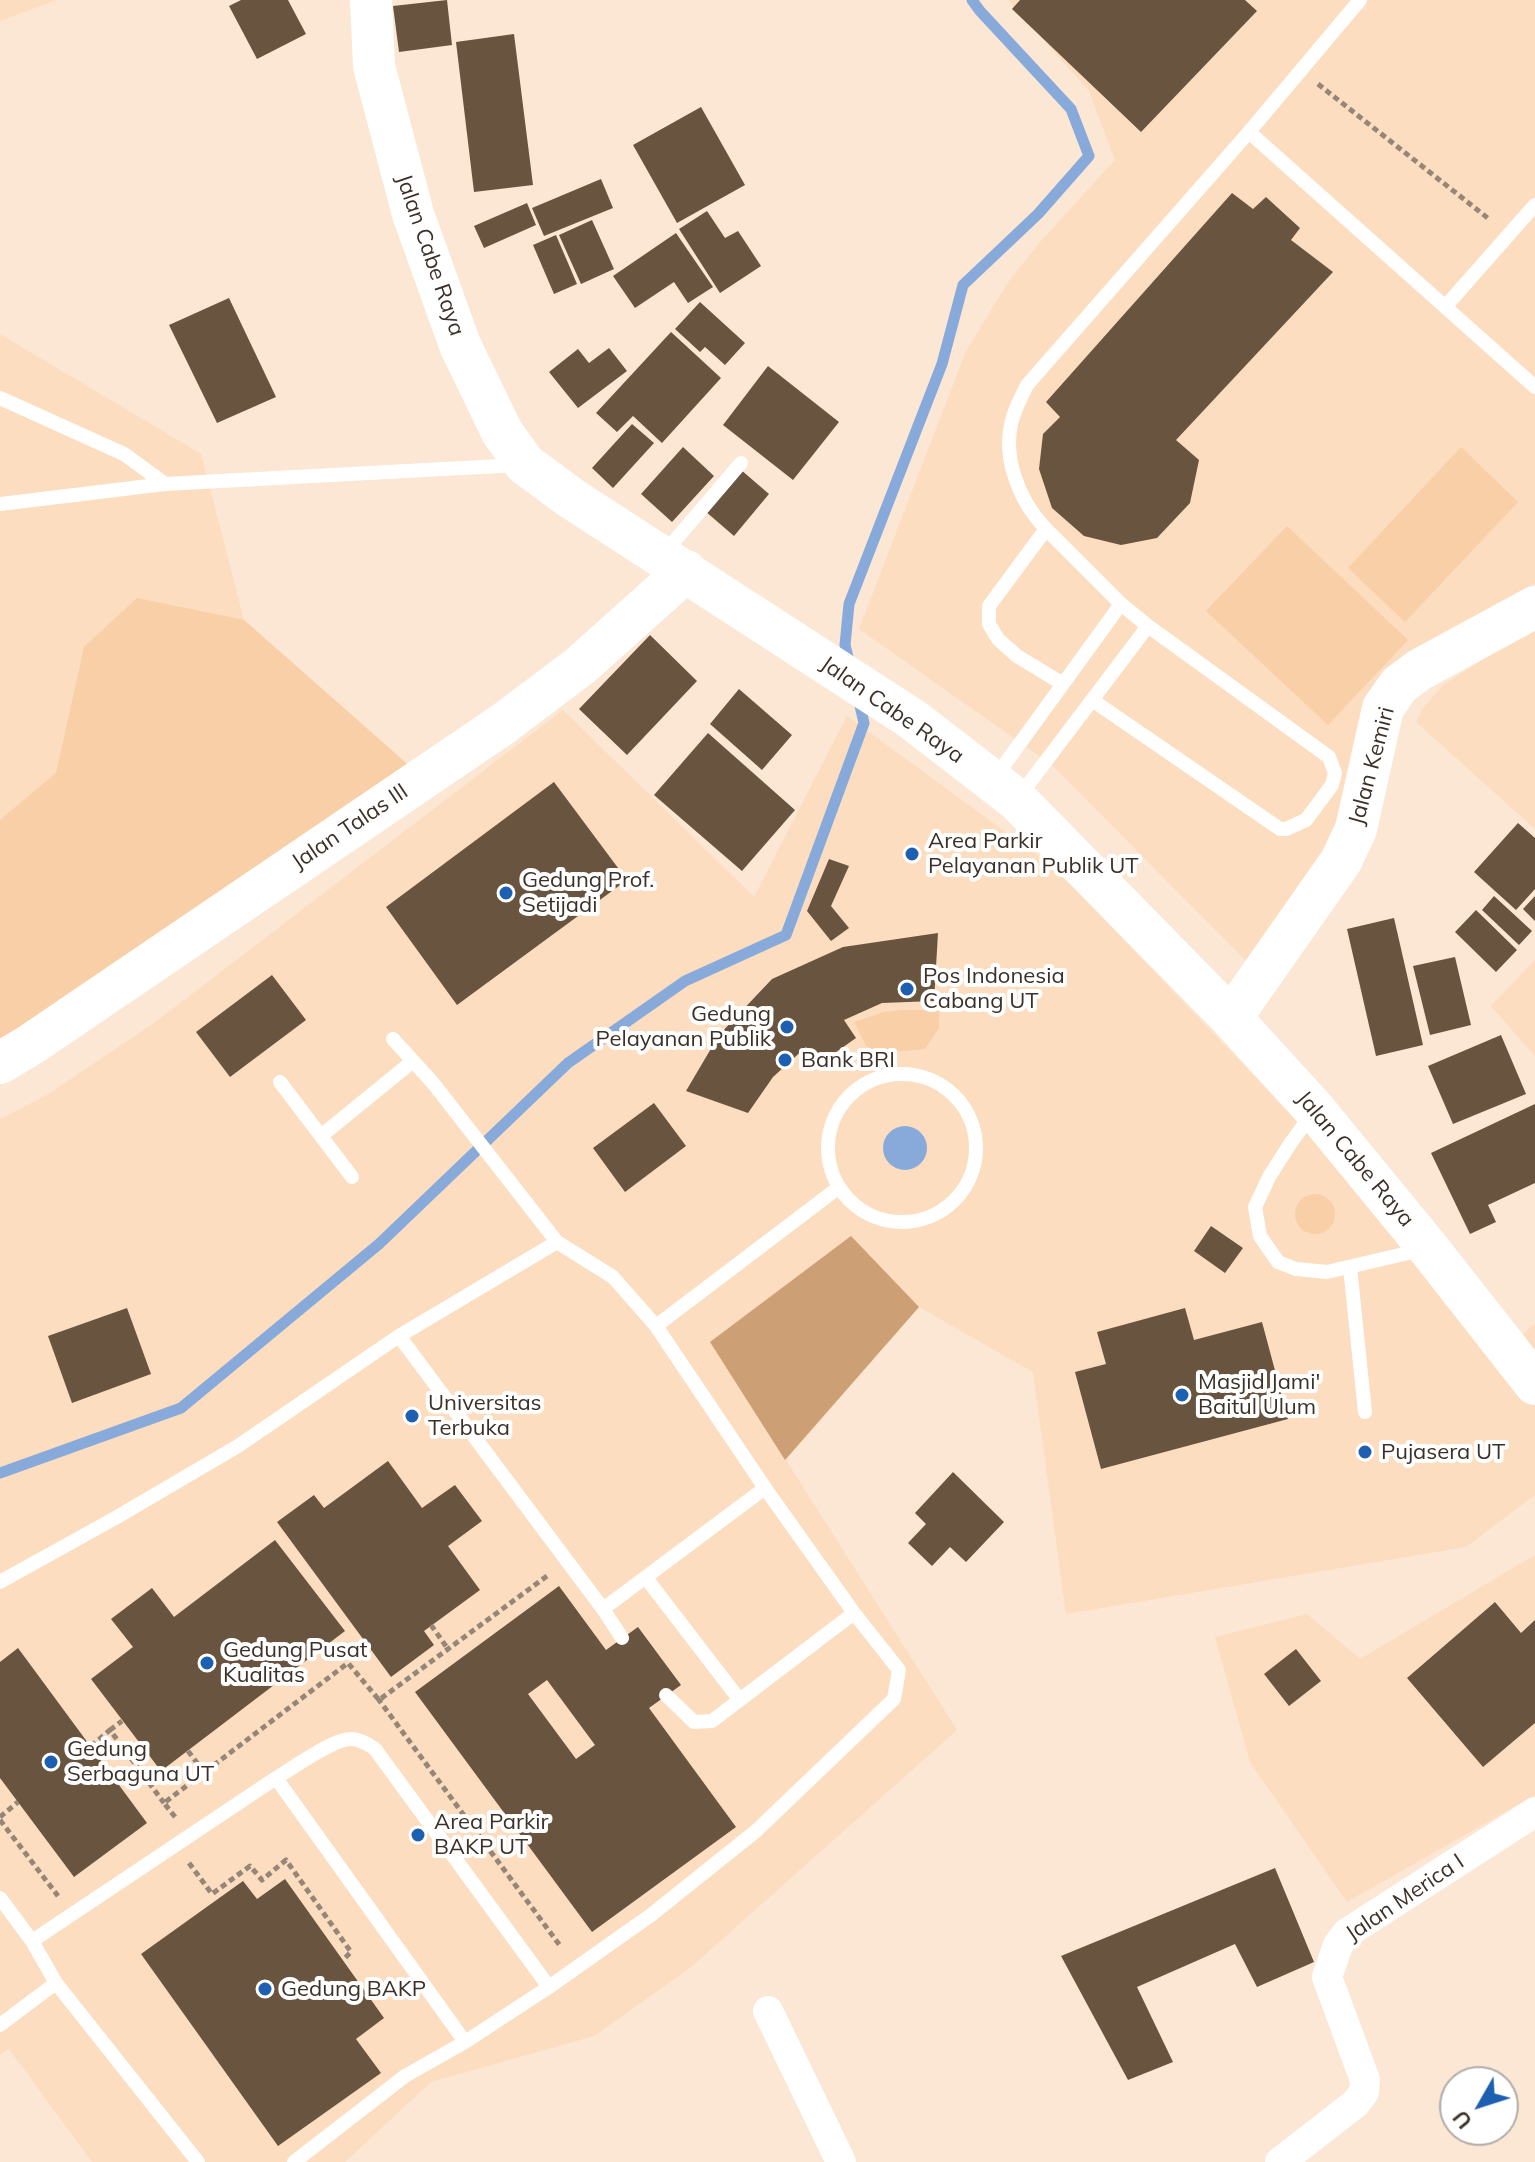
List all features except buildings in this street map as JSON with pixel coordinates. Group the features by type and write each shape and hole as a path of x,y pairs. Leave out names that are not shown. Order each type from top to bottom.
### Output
{"main road":[{"name":"Jalan Cabe Raya","path":"371,0 374,66 413,214 460,345 502,432 525,464 571,498 912,719 1005,790 1231,1018 1315,1110 1535,1384"},
{"name":"Jalan Talas III","path":"0,1063 503,724 580,666 674,563"},
{"name":"Jalan Kemiri","path":"1231,1018 1350,844 1383,708 1399,685 1419,670 1535,607"}],"street":[{"name":"Jalan Merica I","path":"1280,2162 1356,2103 1364,2092 1365,2080 1327,1977 1338,1945 1347,1933 1535,1812"},
{"path":"768,2011 841,2162"}],"lane":[{"path":"1092,700 1280,829 1306,820 1332,785 1335,773 1329,757 1148,626 1121,604 1034,517 1020,491 1008,453 1013,416 1027,385 1302,71 1360,0"},
{"path":"1249,132 1535,387"},
{"path":"1445,307 1535,205"},
{"path":"0,398 124,454 165,484"},
{"path":"674,563 741,463"},
{"path":"0,504 165,484 525,464"},
{"path":"1046,529 989,606 989,624 998,639 1017,656 1063,684"},
{"path":"1005,790 1063,684 1121,604"},
{"path":"1005,790 1092,700 1148,626"},
{"path":"294,2162 405,2076 465,2042 651,1915 756,1831 894,1699 899,1670 854,1613 765,1488 656,1326 613,1277 557,1242 433,1083 393,1039"},
{"path":"321,1136 413,1061"},
{"path":"909,1074 932,1080 948,1090 971,1118 977,1151 972,1174 960,1196 938,1214 910,1223 881,1220 855,1207 838,1188 828,1164 827,1141 833,1118 845,1098 864,1083 886,1075 909,1074"},
{"path":"280,1082 352,1177"},
{"path":"1315,1110 1269,1177 1255,1207 1260,1236 1278,1262 1296,1269 1327,1272 1429,1249"},
{"path":"656,1326 838,1188"},
{"path":"0,1582 238,1446 399,1336 557,1242"},
{"path":"1350,1267 1365,1412"},
{"path":"399,1336 622,1638"},
{"path":"603,1609 765,1488"},
{"path":"646,1578 739,1699"},
{"path":"666,1695 694,1722 712,1721 854,1613"},
{"path":"32,1941 276,1778 339,1740 352,1739 366,1742 375,1749 549,1987"},
{"path":"276,1778 465,2042"},
{"path":"0,1898 32,1941 56,1983 198,2162"},
{"path":"0,2025 56,1983"}],"path":[{"path":"1302,71 1509,234"},
{"path":"379,1700 567,1561"},
{"path":"431,1625 448,1649"},
{"path":"164,1803 348,1663 379,1700 576,1968"},
{"path":"91,1746 122,1721"},
{"path":"110,1730 175,1817 162,1827 212,1894 250,1866 262,1880 286,1860 351,1952 343,1960"},
{"path":"188,1751 204,1772"},
{"path":"18,1802 0,1818 59,1897"}],"shaded area":[{"path":"0,0 56,0 0,21"},
{"path":"1008,0 1535,0 1535,583 1396,663 1361,715 1332,838 1249,964 1052,765 859,629 966,351 1011,278 1115,160 1089,91"},
{"path":"0,334 201,454 244,620 421,776 0,1051"},
{"path":"1461,447 1518,502 1405,622 1348,568"},
{"path":"1287,526 1408,640 1328,725 1206,611"},
{"path":"137,598 244,620 421,776 0,1051 0,820 56,773 84,647"},
{"path":"1535,630 1535,829 1416,722 1423,708 1443,685"},
{"name":"Universitas Terbuka","path":"563,710 754,897 847,716 1056,869 1325,1150 1497,1355 1535,1324 1535,1495 1466,1547 1066,1614 1033,1372 919,1307 786,1460 957,1730 690,1968 594,2036 431,2082 345,2162 92,2162 9,2049 0,2055 0,1119 47,1095 154,1023"},
{"path":"1535,960 1535,1056 1491,1006"},
{"path":"939,1010 939,1028 925,1049 879,1053 866,1046 854,1022 884,1012"},
{"path":"1315,1194 1329,1200 1335,1214 1329,1228 1315,1234 1301,1228 1295,1214 1301,1200"},
{"path":"851,1236 919,1307 785,1460 710,1342"},
{"path":"1535,1555 1535,1795 1347,1902 1250,1762 1215,1637 1307,1614 1360,1659"}],"water":[{"path":"905,1126 920,1133 927,1148 920,1163 905,1170 890,1163 883,1148 890,1133"}],"waterway":[{"path":"850,665 845,645 849,604 942,364 963,285 1038,214 1089,156 1071,109 972,0"},
{"path":"0,1473 181,1408 379,1244 568,1063 685,981 786,935 864,723 858,697"}],"place":[{"name":"Area Parkir Pelayanan Publik UT","path":"912,854"},
{"name":"Gedung Prof. Setijadi","path":"506,893"},
{"name":"Pos Indonesia Cabang UT","path":"907,989"},
{"name":"Gedung Pelayanan Publik","path":"787,1027"},
{"name":"Bank BRI","path":"785,1060"},
{"name":"Masjid Jami' Baitul Ulum","path":"1182,1395"},
{"name":"Universitas Terbuka","path":"412,1416"},
{"name":"Pujasera UT","path":"1365,1452"},
{"name":"Gedung Pusat Kualitas","path":"207,1663"},
{"name":"Gedung Serbaguna UT","path":"51,1762"},
{"name":"Area Parkir BAKP UT","path":"418,1835"},
{"name":"Gedung BAKP","path":"265,1989"}]}
